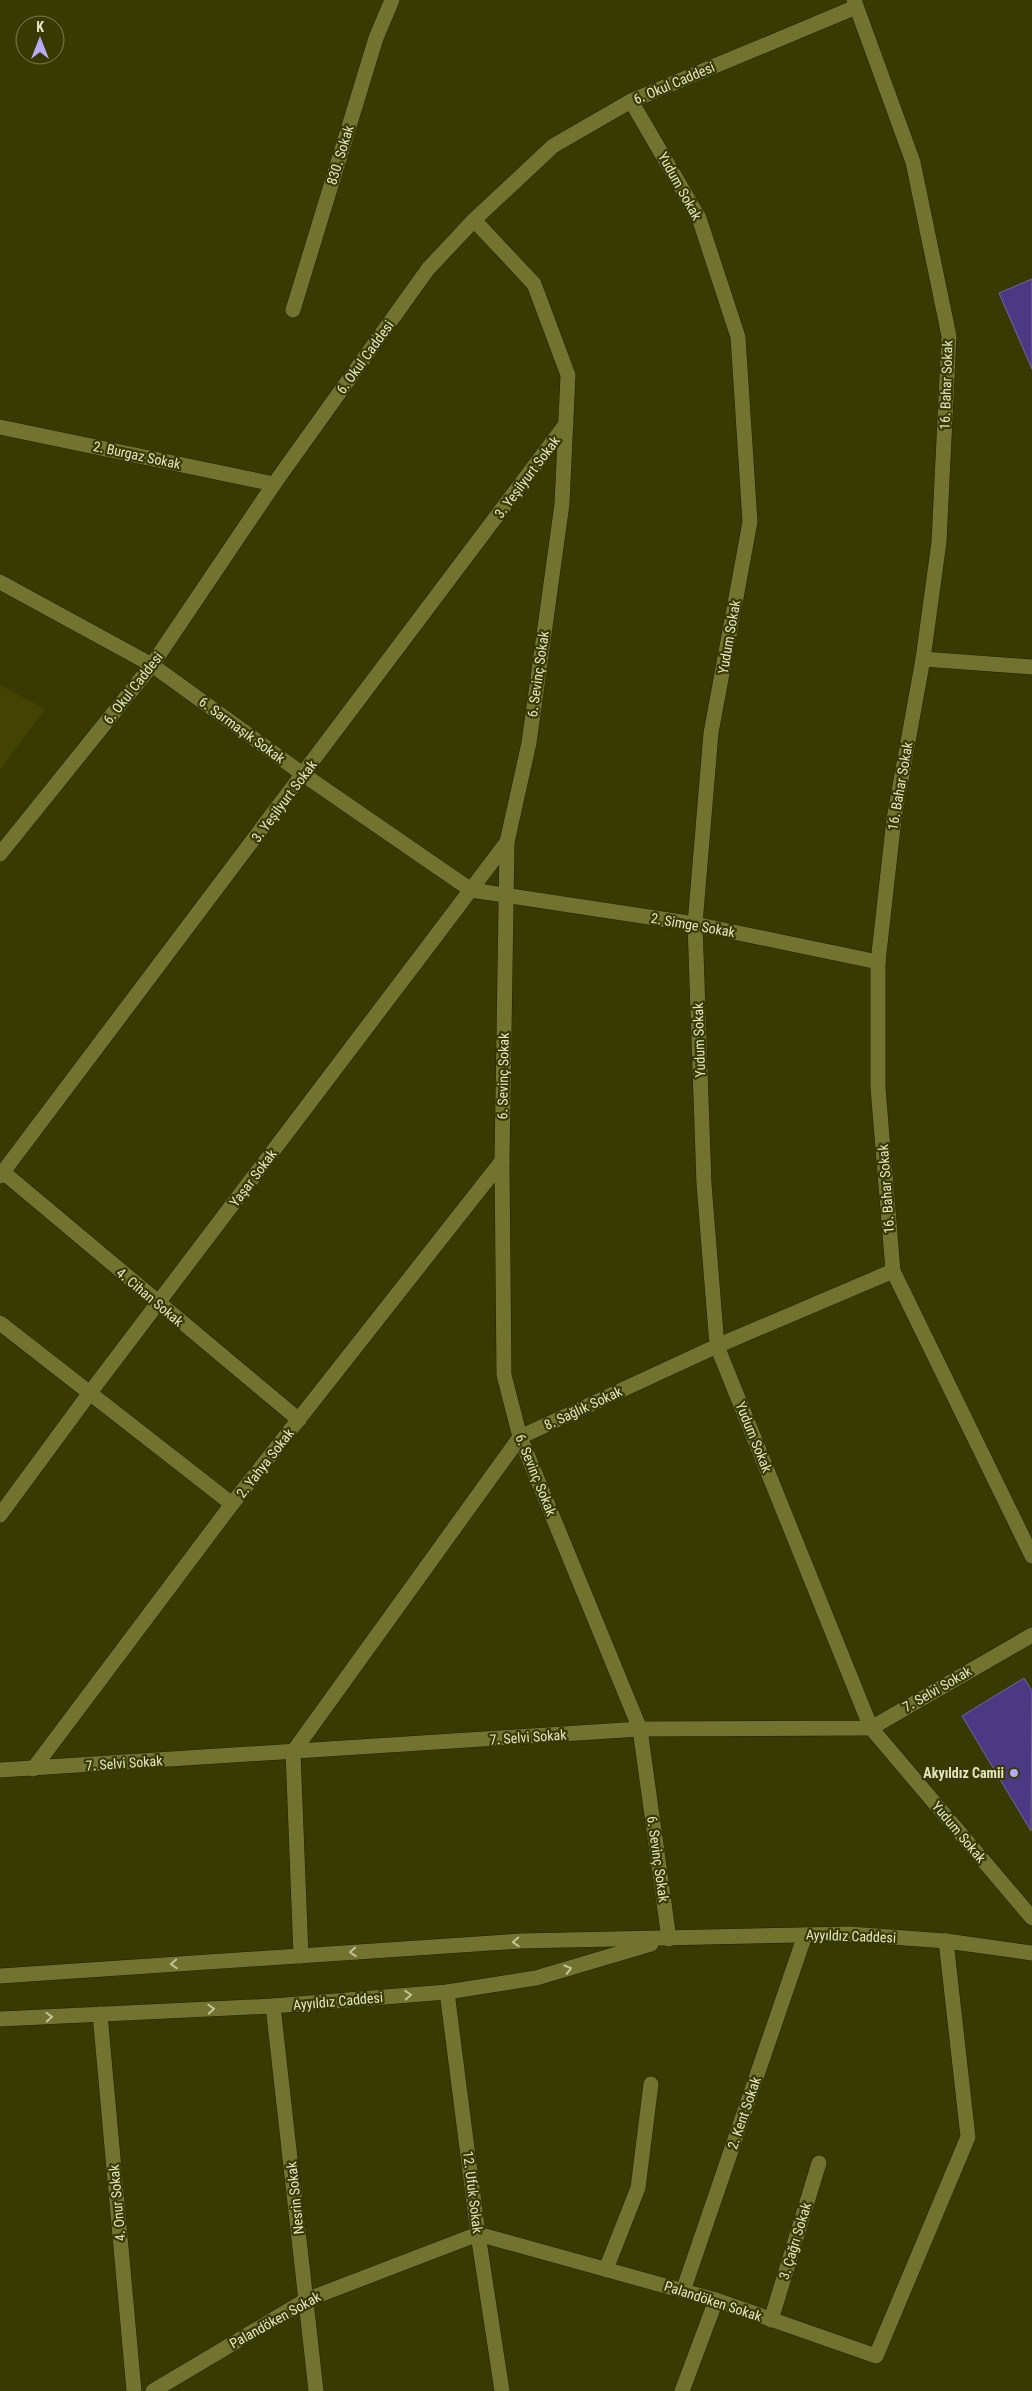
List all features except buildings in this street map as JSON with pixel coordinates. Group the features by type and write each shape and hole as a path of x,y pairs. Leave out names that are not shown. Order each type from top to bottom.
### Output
{"street":[{"name":"830. Sokak","path":"293,310 376,38 392,0"},
{"name":"6. Okul Caddesi","path":"0,854 152,665 274,484 428,269 474,220 553,146 631,101 855,3"},
{"name":"16. Bahar Sokak","path":"855,3 914,162 949,336 939,542 923,659 894,819 878,962 878,1088 893,1271 1032,1556"},
{"name":"Yudum Sokak","path":"631,101 699,218 738,336 750,522 711,733 695,924 704,1184 717,1346 871,1728 1032,1918"},
{"name":"6. Sevinç Sokak","path":"474,220 534,284 568,375 562,504 531,724 507,842 502,1161 504,1375 520,1437 640,1729 669,1939"},
{"name":"3. Yeşilyurt Sokak","path":"1,1174 304,775 566,424"},
{"name":"2. Burgaz Sokak","path":"0,427 274,484"},
{"name":"6. Sarmaşık Sokak","path":"0,582 152,665 304,775 470,890 506,896"},
{"path":"923,659 1032,667"},
{"name":"Yaşar Sokak","path":"0,1515 89,1394 507,842"},
{"name":"2. Simge Sokak","path":"506,896 695,924 878,962"},
{"name":"2. Yahya Sokak","path":"33,1769 232,1504 502,1161"},
{"name":"4. Cihan Sokak","path":"1,1174 299,1420"},
{"name":"8. Sağlık Sokak","path":"293,1752 520,1437 717,1346 893,1271"},
{"path":"0,1323 232,1504"},
{"name":"7. Selvi Sokak","path":"0,1770 640,1729 871,1728 1032,1635"},
{"path":"293,1752 300,1956"},
{"name":"Ayyıldız Caddesi","path":"0,1976 521,1941 849,1934 946,1941 1032,1953"},
{"name":"2. Kent Sokak","path":"683,2290 805,1935"},
{"name":"Ayyıldız Caddesi","path":"0,2019 273,2006 447,1992 536,1978 669,1939"},
{"name":"Palandöken Sokak","path":"153,2391 306,2300 478,2234 716,2300 876,2356 968,2137 946,1941"},
{"name":"12. Ufuk Sokak","path":"447,1992 478,2234 502,2391"},
{"name":"Nesrin Sokak","path":"273,2006 316,2391"},
{"name":"4. Onur Sokak","path":"100,2014 134,2391"},
{"path":"606,2269 638,2188 651,2084"},
{"name":"3. Çağrı Sokak","path":"771,2320 819,2163"},
{"path":"682,2391 716,2300"}],"shaded area":[{"path":"0,685 45,709 0,770"}],"place":[{"name":"Akyıldız Camii","path":"1014,1773"}]}
